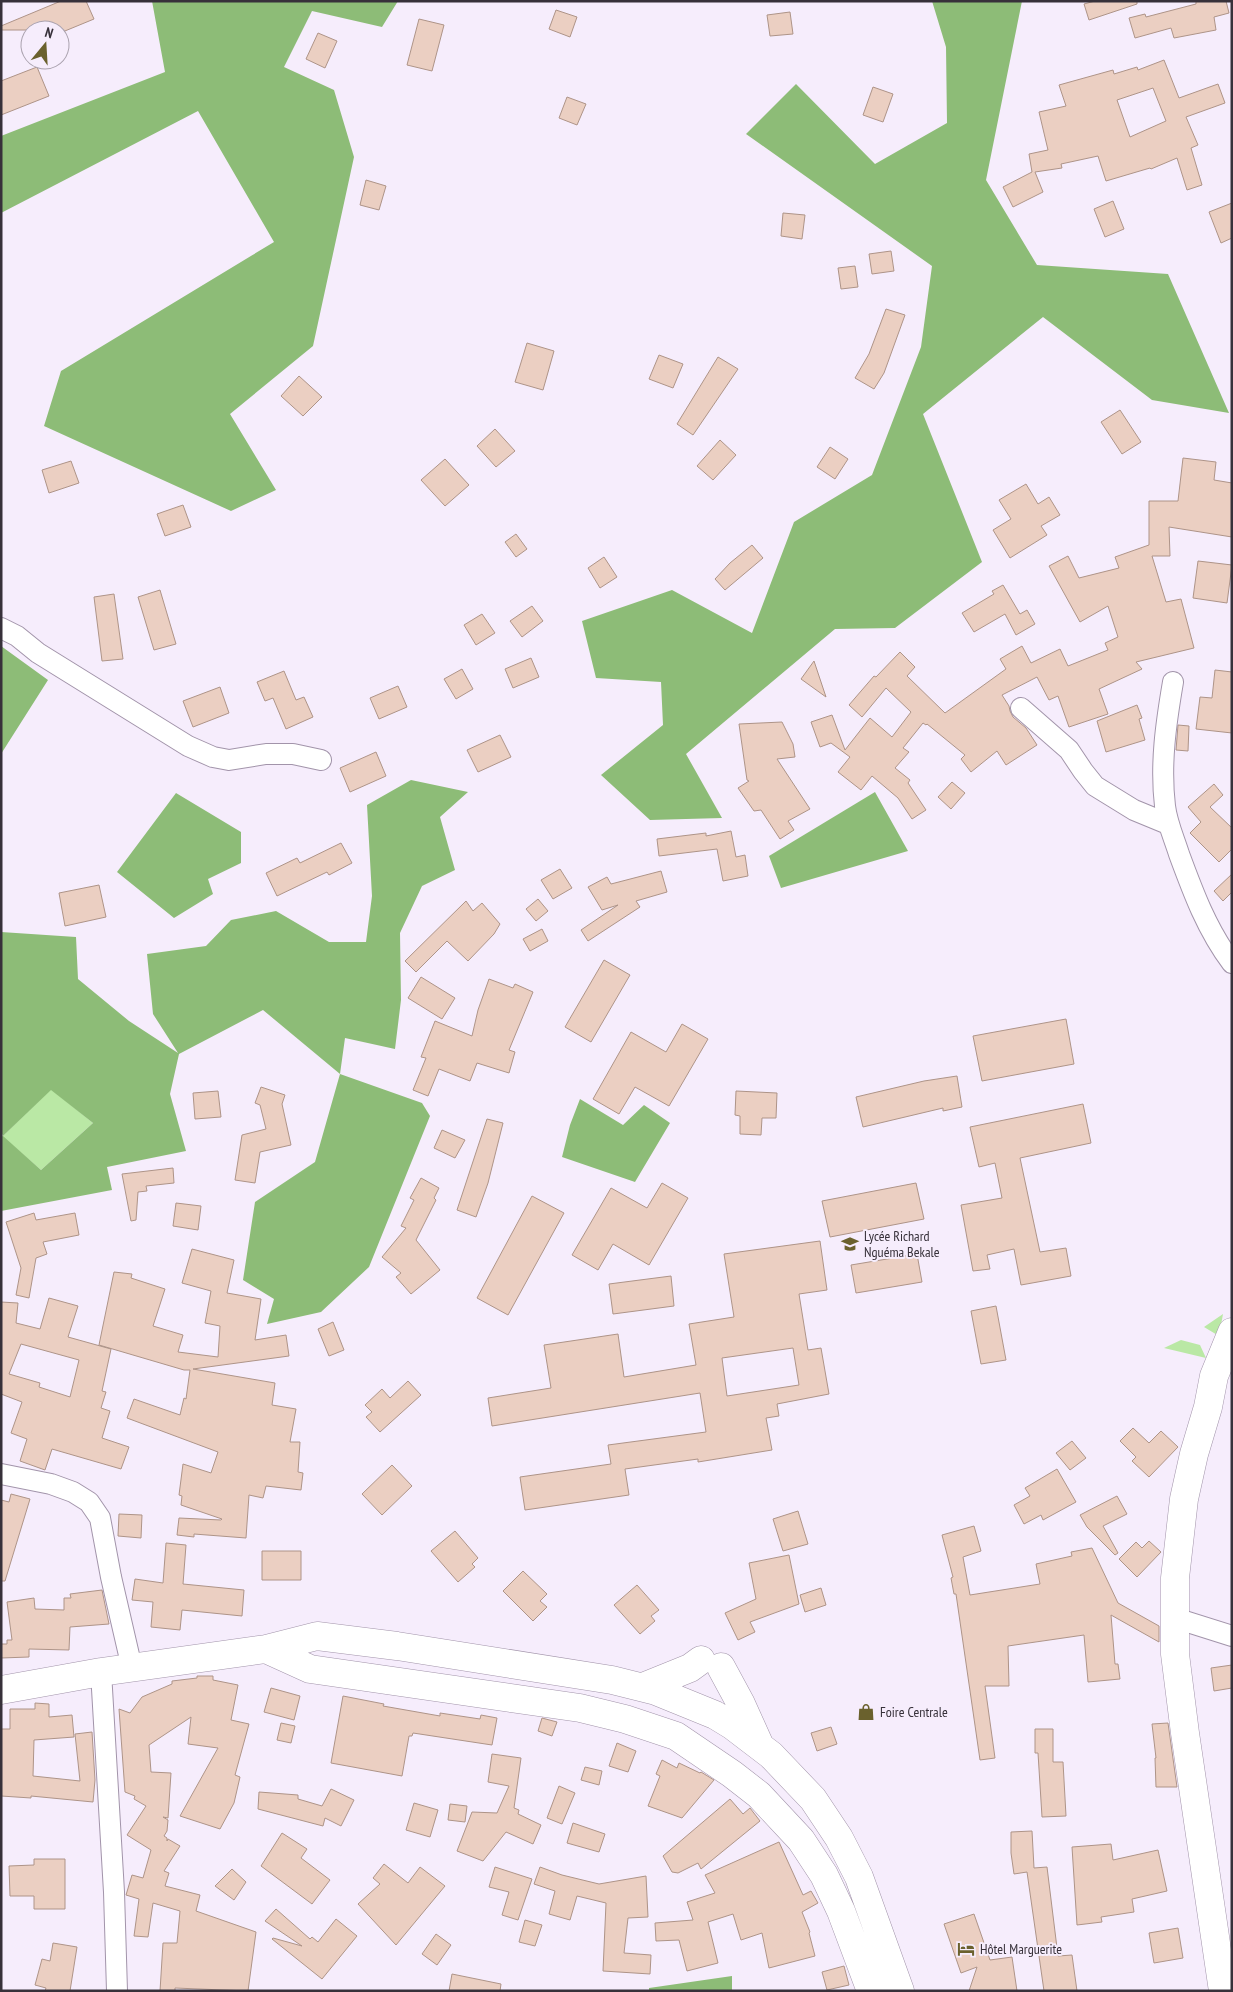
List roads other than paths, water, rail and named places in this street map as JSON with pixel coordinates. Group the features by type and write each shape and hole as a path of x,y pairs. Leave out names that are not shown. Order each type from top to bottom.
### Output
{"main road":[{"path":"1223,1991 1175,1654 1175,1578 1184,1499 1214,1376 1232,1332"},
{"path":"1,1690 101,1672 266,1649 317,1636 397,1646 612,1680 643,1687 686,1702 715,1715 771,1755 813,1799 838,1838 859,1877 900,1991"},
{"path":"266,1649 310,1669 580,1708 676,1736 759,1795 801,1840 824,1875 841,1911 871,1991"},
{"path":"643,1687 690,1668 711,1663 741,1704 761,1748"}],"street":[{"path":"1,628 17,636 38,653 188,746 229,760 266,754 293,754 321,760"},
{"path":"1173,682 1164,739 1164,777 1168,824 1192,890 1219,945 1232,963"},
{"path":"1021,708 1070,750 1083,771 1096,786 1134,810 1168,824"},
{"path":"1,1474 51,1484 73,1492 89,1502 100,1518 132,1668"},
{"path":"1176,1618 1232,1636"},
{"path":"101,1672 114,1892 117,1991"}],"place":[{"name":"Lycée Richard Nguéma Bekale","path":"850,1244"},
{"name":"Foire Centrale","path":"866,1712"},
{"name":"Hôtel Marguerite","path":"966,1949"}]}
